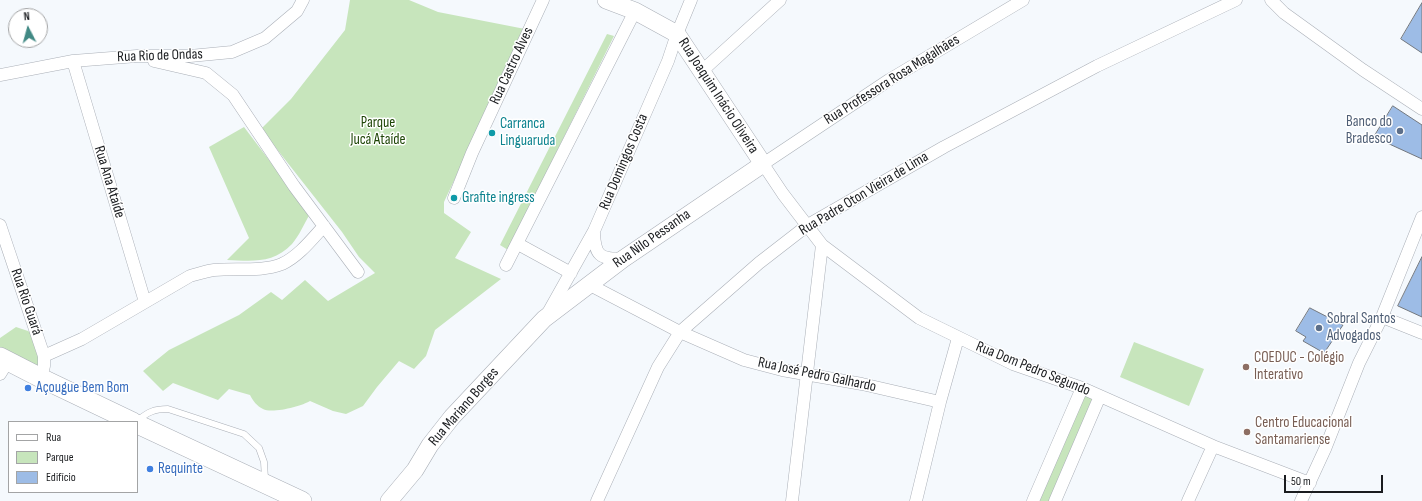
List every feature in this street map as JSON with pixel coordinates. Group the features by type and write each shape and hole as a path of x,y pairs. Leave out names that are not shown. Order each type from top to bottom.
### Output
{"main road":[{"path":"3,364 40,378 131,421"},
{"path":"138,424 302,501"}],"street":[{"name":"Rua Rio de Ondas","path":"0,75 73,61 137,56 190,56 232,52 264,38 297,11 303,0"},
{"name":"Rua Castro Alves","path":"454,198 472,153 543,0"},
{"name":"Rua Joaquim Inácio Oliveira","path":"606,0 635,11 677,34 763,164"},
{"name":"Rua Domingos Costa","path":"544,319 594,231 668,61 691,0"},
{"path":"702,71 780,0"},
{"name":"Rua Professora Rosa Magalhães","path":"763,164 889,80 1022,0"},
{"name":"Rua Padre Oton Vieira de Lima","path":"597,501 658,367 680,332 759,263 808,225 944,147 1097,66 1236,0"},
{"path":"1271,0 1284,13 1422,109"},
{"path":"506,265 635,11"},
{"path":"137,56 206,73 229,92 294,186 358,272"},
{"name":"Rua Ana Ataíde","path":"73,61 145,302"},
{"name":"Rua Dom Pedro Segundo","path":"763,164 783,194 822,245 920,318 1013,364 1082,388 1213,446 1310,483"},
{"name":"Rua Nilo Pessanha","path":"544,319 623,259 763,164"},
{"path":"1301,501 1310,483 1359,363 1382,317 1422,217"},
{"name":"Rua Rio Guará","path":"0,225 44,356"},
{"path":"40,378 44,366 44,356 82,339 190,276 202,272 257,269 281,264 302,249 324,226"},
{"path":"594,231 595,248 599,254 609,259 623,259"},
{"path":"518,244 571,273"},
{"path":"792,501 822,245"},
{"name":"Rua José Pedro Galhardo","path":"590,285 680,332 744,360 782,370 862,384 940,402"},
{"path":"1382,317 1422,333"},
{"name":"Rua Mariano Borges","path":"389,501 415,470 430,445 452,417 544,319"},
{"path":"916,501 940,402 958,338"},
{"path":"1032,501 1082,388"},
{"path":"1055,501 1100,396"},
{"path":"1188,501 1213,446"}],"lane":[{"path":"137,421 146,414 157,409 168,409 244,434 259,448 264,462 266,485"}],"green space":[{"name":"Parque Jucá Ataíde","path":"350,0 409,0 438,12 525,29 444,202 444,213 471,232 455,258 501,279 435,330 426,356 414,369 399,361 363,406 346,414 333,411 310,401 287,409 273,411 267,410 257,405 250,395 229,389 218,400 173,383 163,391 143,371 169,350 239,315 271,292 282,300 305,280 328,301 375,273 359,257 342,232 261,129 291,99 345,30"},
{"path":"607,34 614,36 508,250 500,245"},
{"path":"244,127 310,214 295,241 285,250 270,258 254,261 227,260 249,238 209,147"},
{"path":"16,327 28,331 41,339 42,372 0,350 0,338"},
{"path":"1134,342 1204,369 1189,406 1120,377"},
{"path":"1082,388 1100,396 1055,501 1033,501"}],"building":[{"path":"1422,3 1422,53 1401,39"},
{"name":"Banco do Bradesco","path":"1393,106 1422,125 1422,159 1374,137"},
{"path":"1422,257 1422,317 1398,306"},
{"name":"Sobral Santos Advogados","path":"1310,308 1343,325 1324,353 1303,341 1306,337 1296,331"}],"place":[{"name":"Banco do Bradesco","path":"1400,131"},
{"name":"Carranca Linguaruda","path":"492,133"},
{"name":"Grafite ingress","path":"454,198"},
{"name":"Sobral Santos Advogados","path":"1319,328"},
{"name":"COEDUC - Colégio Interativo","path":"1246,367"},
{"name":"Açougue Bem Bom","path":"28,388"},
{"name":"Centro Educacional Santamariense","path":"1247,432"},
{"name":"Requinte","path":"150,469"}]}
